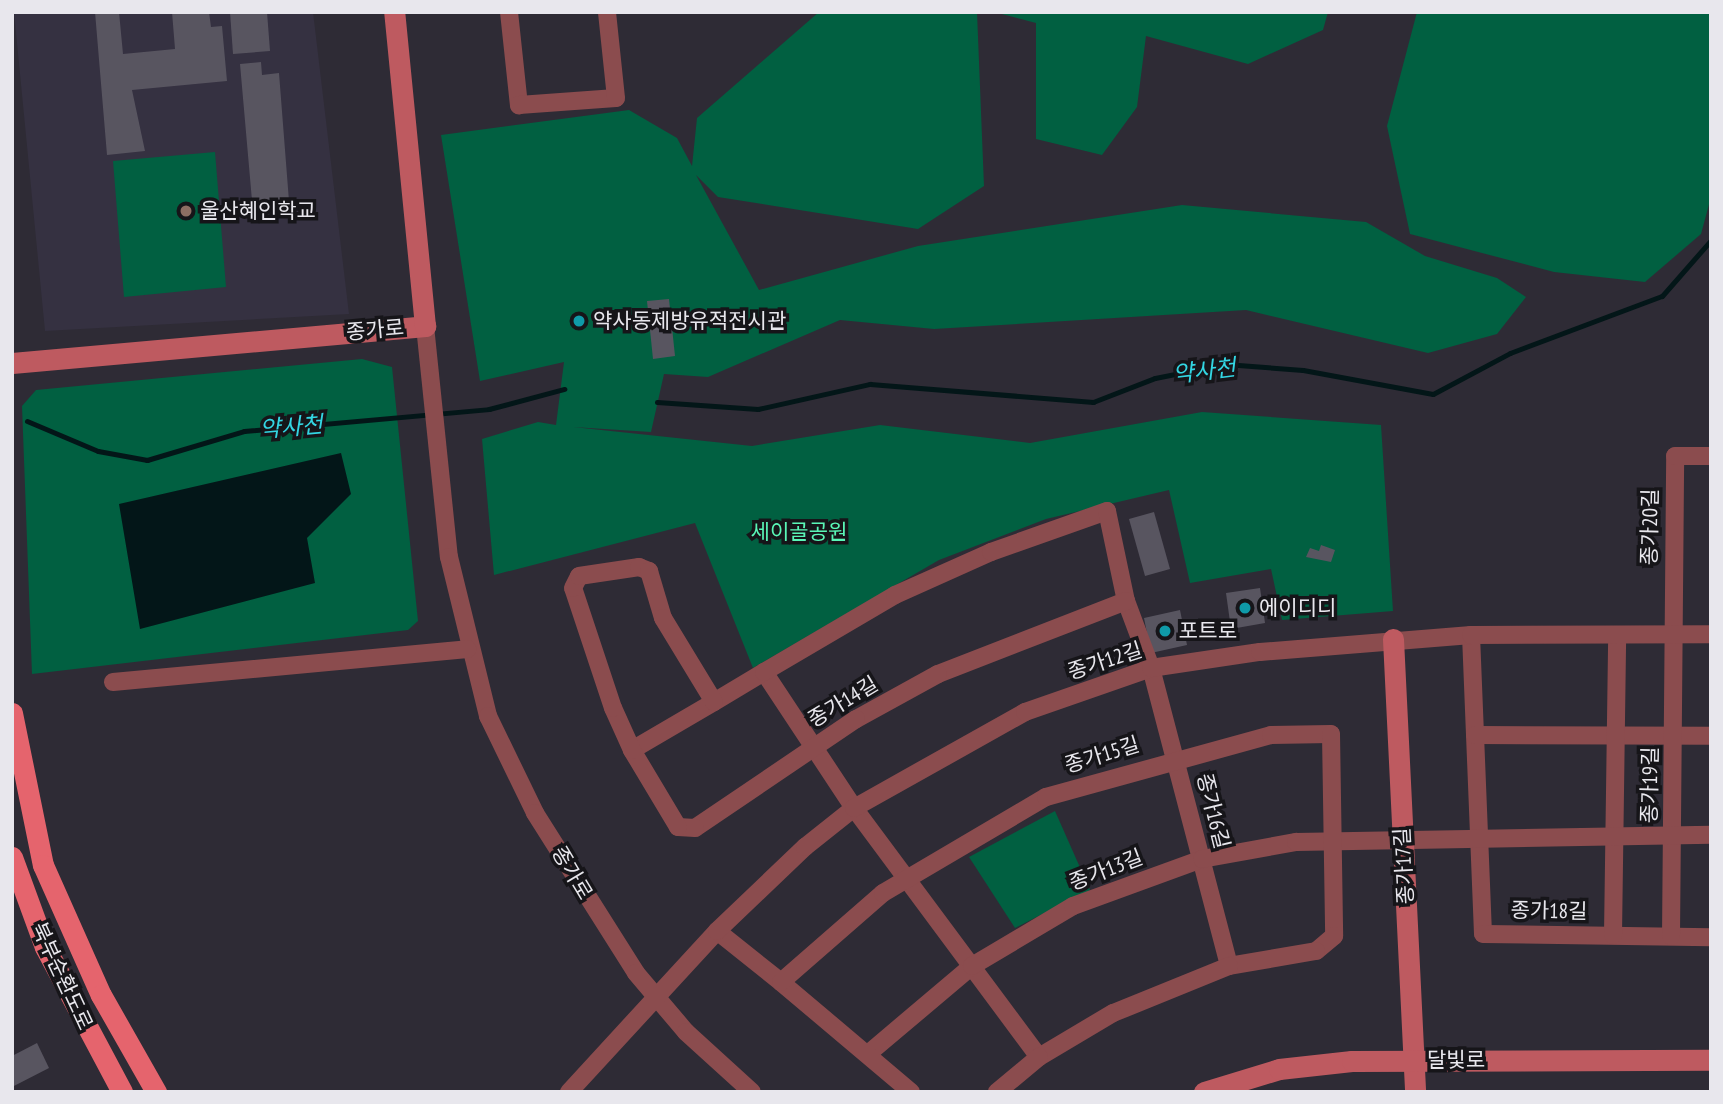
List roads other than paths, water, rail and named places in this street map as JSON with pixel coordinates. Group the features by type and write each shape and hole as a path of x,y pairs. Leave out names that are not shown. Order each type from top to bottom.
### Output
{"main road":[{"path":"12,713 43,864 100,995 156,1092"},
{"name":"북부순환도로","path":"12,857 45,947 122,1092"}],"street":[{"name":"종가로","path":"394,12 431,372 437,457 467,649 488,716 535,813 656,996 752,1092"},
{"path":"509,12 519,105 616,98 607,12"},
{"name":"종가로","path":"12,363 425,326"},
{"name":"종가20길","path":"1671,635 1675,456 1711,456"},
{"path":"632,750 907,590 991,552 1107,511 1126,601 1152,668"},
{"name":"종가14길","path":"714,702 663,618 649,571 639,567 579,576 573,588 593,656 632,750 678,827 695,828 813,747 938,674 1126,601"},
{"name":"종가12길","path":"656,996 717,931 854,808 1026,712 1152,668 1393,639 1471,635 1617,637 1711,634"},
{"name":"종가18길","path":"1471,635 1483,933 1711,937"},
{"name":"종가19길","path":"1671,635 1671,936"},
{"path":"1613,935 1617,637"},
{"name":"종가17길","path":"1393,639 1415,1092"},
{"path":"113,682 467,649"},
{"name":"종가16길","path":"1152,668 1229,966"},
{"path":"764,672 854,808 1039,1057"},
{"name":"종가15길","path":"781,982 905,878 1046,797 1176,757 1270,735 1331,734 1333,842"},
{"path":"1475,735 1711,736"},
{"path":"1479,837 1711,835"},
{"name":"종가13길","path":"869,1054 972,967 1073,906 1202,859 1333,842 1479,837"},
{"path":"997,1092 1039,1057 1113,1013 1229,966 1316,951 1334,936 1333,842"},
{"path":"717,931 869,1054 911,1092"},
{"path":"569,1092 656,996"},
{"name":"달빛로","path":"1204,1092 1305,1064 1413,1060 1711,1060"}],"waterway":[{"name":"약사천","path":"657,402 758,409 870,384 1093,402 1155,378 1225,364 1303,370 1433,394 1510,353 1662,296 1711,240"},
{"name":"약사천","path":"27,421 98,451 147,460 244,431 489,409 564,389"}],"place":[{"name":"울산혜인학교","path":"186,211"},
{"name":"약사동제방유적전시관","path":"579,321"},
{"name":"에이디디","path":"1245,608"},
{"name":"포트로","path":"1165,631"}],"park label":[{"name":"세이골공원","path":"799,532"}]}
